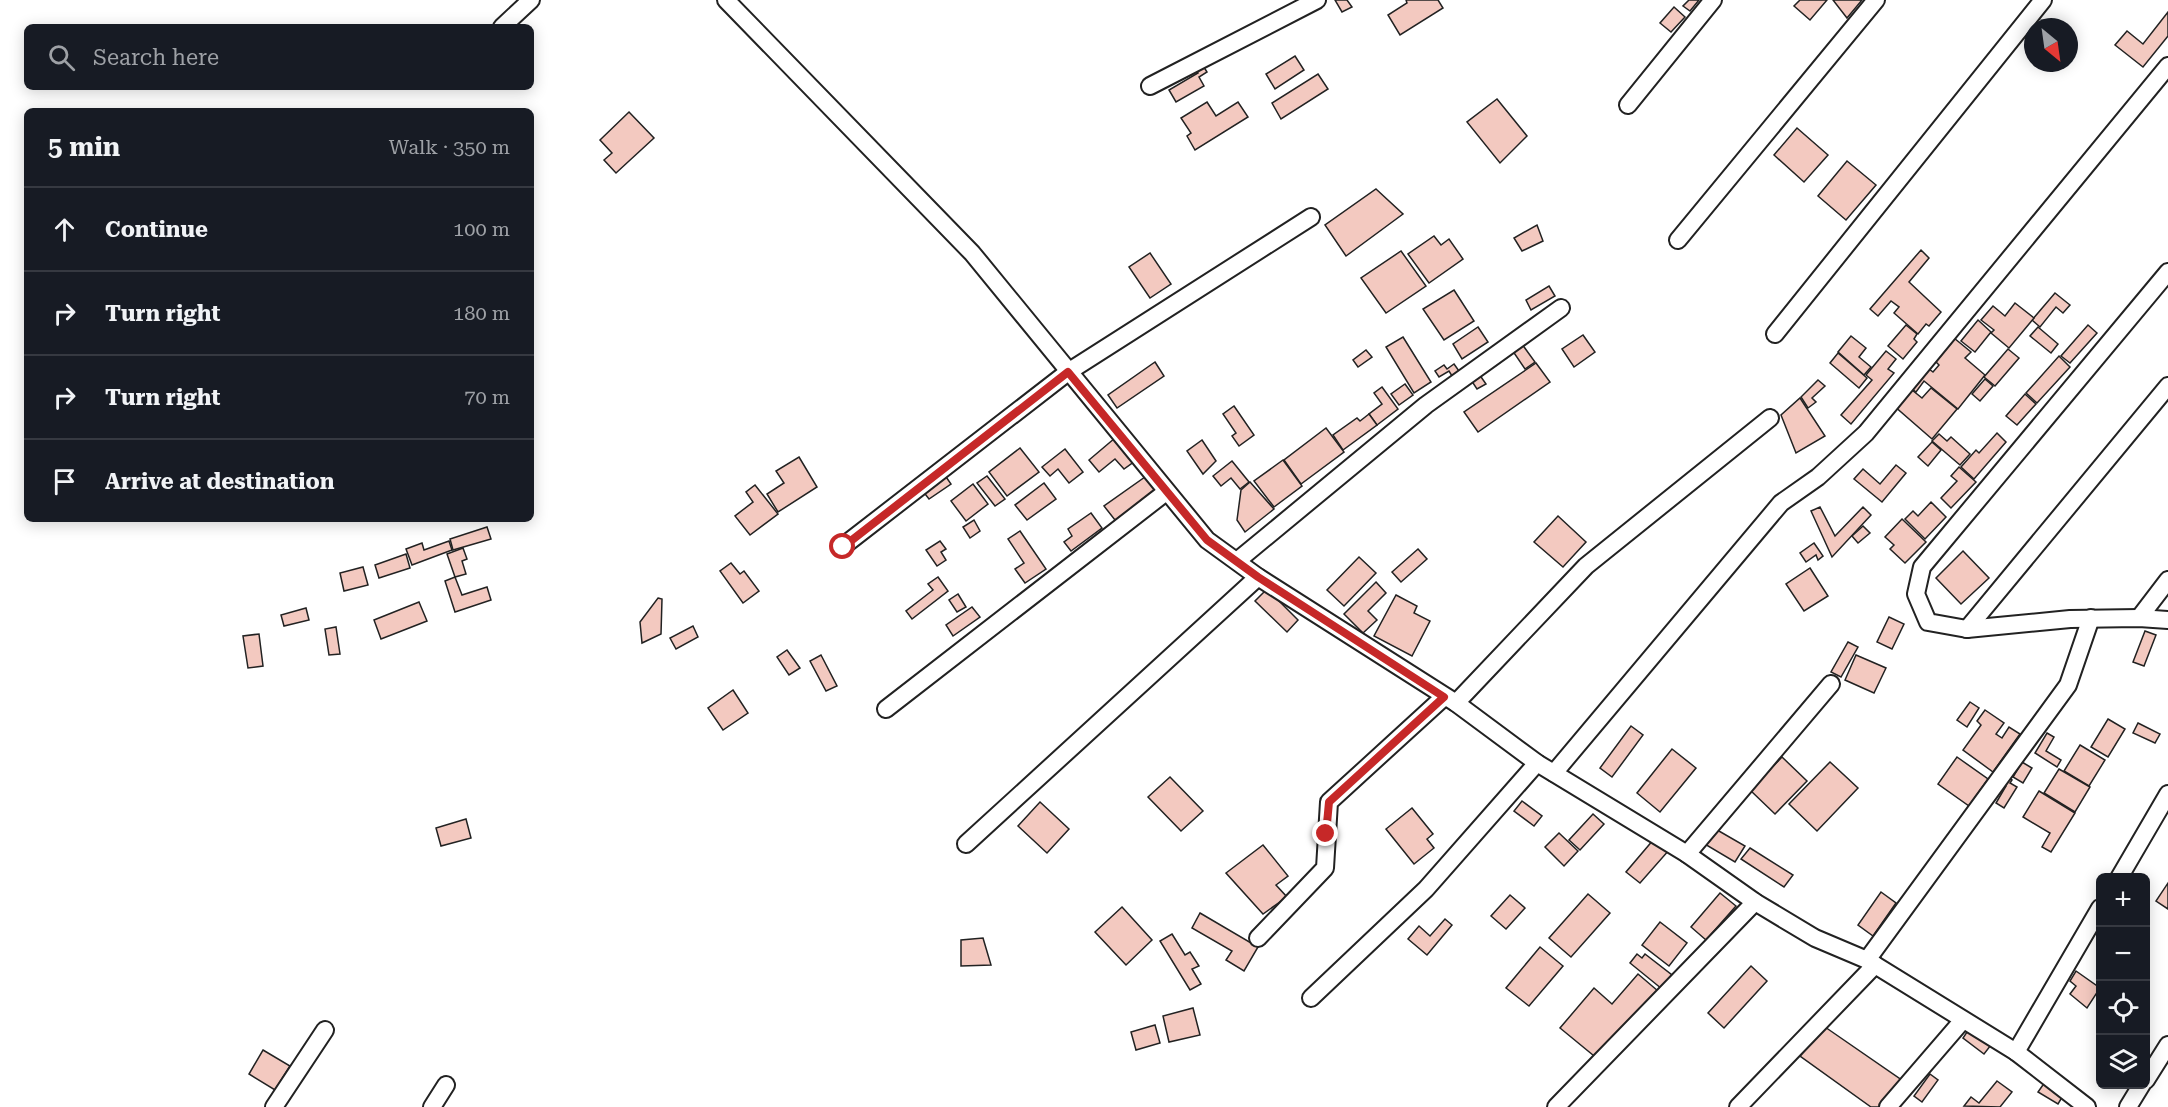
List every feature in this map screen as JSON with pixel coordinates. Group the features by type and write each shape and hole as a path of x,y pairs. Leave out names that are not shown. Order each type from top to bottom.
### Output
{"street":[{"path":"505,24 531,0"},
{"path":"726,0 972,253 1207,540 1258,577 1450,700 1537,763 1687,854 1755,902 1815,938 1871,963 2016,1052 2087,1107"},
{"path":"1150,86 1317,0"},
{"path":"1628,105 1713,0"},
{"path":"1678,240 1875,0"},
{"path":"1775,334 2043,0"},
{"path":"1554,773 1780,503 1818,477 1866,433 2168,66"},
{"path":"843,547 1068,372 1311,217"},
{"path":"2168,272 1922,567 1916,594 1928,622 1967,629 2091,618 2168,620"},
{"path":"1237,561 1426,405 1561,308"},
{"path":"1967,629 2168,386"},
{"path":"1258,938 1325,868 1329,802 1450,700 1586,566 1770,418"},
{"path":"886,709 1166,492"},
{"path":"966,844 1258,577"},
{"path":"2139,618 2168,580"},
{"path":"1738,1107 1871,963 2068,685 2091,618"},
{"path":"1687,854 1831,684"},
{"path":"1311,998 1426,889 1537,763"},
{"path":"2122,873 2168,794"},
{"path":"1556,1107 1755,902"},
{"path":"2016,1052 2096,915"},
{"path":"1888,1107 1963,1020"},
{"path":"274,1107 325,1030"},
{"path":"2150,1072 2168,1045"},
{"path":"432,1107 446,1085"},
{"path":"2128,1107 2139,1089"}],"building":[{"path":"1335,0 1347,0 1352,7 1342,12"},
{"path":"1406,0 1438,0 1443,8 1400,35 1388,15 1407,3"},
{"path":"1689,0 1699,0 1690,11 1683,6"},
{"path":"1800,0 1827,0 1810,20 1794,6"},
{"path":"1833,0 1862,0 1847,18"},
{"path":"1674,7 1685,17 1671,32 1660,23"},
{"path":"2168,12 2168,36 2143,67 2115,45 2127,31 2143,44"},
{"path":"1295,56 1304,70 1275,89 1266,74"},
{"path":"1202,64 1207,72 1199,77 1204,86 1176,102 1169,90 1198,73 1195,68"},
{"path":"1318,74 1328,89 1281,119 1272,103"},
{"path":"1497,99 1527,136 1500,163 1467,122"},
{"path":"1207,102 1216,116 1238,102 1248,117 1195,150 1187,136 1191,133 1181,118"},
{"path":"629,112 654,138 616,173 604,160 612,153 600,140"},
{"path":"1797,128 1828,155 1804,182 1774,155"},
{"path":"1847,161 1876,185 1846,220 1818,196"},
{"path":"1376,189 1403,214 1346,256 1325,225"},
{"path":"1537,225 1543,241 1522,251 1514,238"},
{"path":"1434,236 1441,245 1449,239 1463,259 1429,283 1408,254"},
{"path":"1921,250 1929,258 1909,282 1941,312 1929,326 1926,324 1918,334 1894,313 1899,307 1891,301 1878,316 1870,309"},
{"path":"1401,251 1426,286 1386,313 1361,278"},
{"path":"1150,253 1171,284 1150,298 1129,267"},
{"path":"1549,286 1555,296 1531,310 1526,300"},
{"path":"1454,290 1474,321 1444,340 1423,309"},
{"path":"2055,293 2070,305 2063,313 2056,307 2040,327 2032,320"},
{"path":"2015,303 2034,318 2009,348 1991,333 1994,330 1981,320 1993,306 2005,316"},
{"path":"1978,320 1991,332 1975,352 1961,341"},
{"path":"1906,325 1917,334 1914,339 1917,342 1903,359 1888,346"},
{"path":"2088,325 2097,333 2070,363 2061,356"},
{"path":"1478,327 1488,342 1462,359 1453,344"},
{"path":"2038,327 2058,344 2051,353 2030,336"},
{"path":"1583,335 1595,352 1574,367 1562,349"},
{"path":"1851,336 1866,348 1859,357 1871,367 1864,375 1838,352"},
{"path":"1403,337 1431,382 1414,393 1386,347"},
{"path":"1954,338 1971,352 1965,358 1985,375 1958,409 1924,381 1916,392 1907,385 1929,369 1933,372 1939,365 1935,361"},
{"path":"1519,340 1535,362 1525,369 1510,347"},
{"path":"2008,349 2019,358 1995,386 1984,377"},
{"path":"1366,350 1372,357 1358,367 1353,360"},
{"path":"1886,351 1896,359 1888,369 1894,373 1851,424 1841,415 1872,380 1866,375"},
{"path":"1838,353 1867,378 1859,388 1830,363"},
{"path":"2059,356 2070,367 2037,403 2026,393"},
{"path":"1155,362 1164,376 1117,408 1108,395"},
{"path":"1536,363 1550,382 1478,432 1464,412"},
{"path":"1454,364 1459,371 1452,376 1449,371 1439,377 1435,371 1444,365 1447,369"},
{"path":"1479,374 1486,384 1477,389 1471,380"},
{"path":"1985,379 1993,386 1980,401 1972,394"},
{"path":"1818,380 1825,386 1812,398 1816,402 1808,408 1801,397"},
{"path":"1405,384 1413,395 1399,405 1391,394"},
{"path":"1382,387 1398,409 1377,425 1369,414 1382,404 1374,393"},
{"path":"1931,388 1957,409 1932,439 1893,405 1912,390 1922,398"},
{"path":"2025,394 2036,404 2017,425 2006,416"},
{"path":"1800,398 1825,436 1796,453 1781,415"},
{"path":"1234,406 1254,435 1239,446 1232,436 1236,433 1223,414"},
{"path":"1369,414 1377,425 1343,450 1333,435 1357,418 1360,421"},
{"path":"1326,428 1344,452 1301,484 1284,460"},
{"path":"1997,433 2006,442 1974,479 1961,467 1976,450 1979,453"},
{"path":"1939,434 1947,441 1951,437 1970,454 1960,465 1932,441"},
{"path":"1115,438 1135,461 1124,469 1115,459 1099,472 1089,460"},
{"path":"1202,440 1216,461 1203,474 1187,451"},
{"path":"1932,442 1941,450 1928,466 1918,457"},
{"path":"1020,448 1039,472 1007,496 989,472"},
{"path":"1065,449 1083,472 1069,483 1058,469 1050,476 1042,467"},
{"path":"799,457 817,487 778,512 767,494 784,483 776,471"},
{"path":"1283,460 1302,486 1274,507 1254,481"},
{"path":"1232,461 1249,482 1240,489 1231,478 1221,486 1213,476"},
{"path":"1896,465 1906,473 1882,502 1854,479 1863,469 1880,484"},
{"path":"1959,467 1976,482 1951,508 1941,498 1957,481 1951,476"},
{"path":"944,474 951,484 929,499 922,490"},
{"path":"987,476 1005,499 995,506 977,483"},
{"path":"1145,477 1156,491 1115,520 1104,506"},
{"path":"1250,482 1274,509 1245,532 1237,520 1241,490"},
{"path":"1044,483 1056,499 1027,520 1015,505"},
{"path":"973,484 988,504 966,521 951,501"},
{"path":"755,485 778,514 750,535 735,516 753,502 746,492"},
{"path":"1931,502 1946,517 1925,539 1905,519 1913,511 1918,516"},
{"path":"1820,507 1835,536 1863,507 1871,515 1832,557 1811,511"},
{"path":"1091,513 1102,528 1071,551 1064,542 1072,536 1068,529"},
{"path":"1558,516 1586,542 1563,567 1534,542"},
{"path":"1902,519 1926,542 1905,563 1890,549 1894,545 1885,537"},
{"path":"974,520 980,531 970,538 963,527"},
{"path":"1863,526 1870,533 1858,543 1852,536"},
{"path":"487,527 491,539 453,550 450,539"},
{"path":"1020,531 1046,569 1025,583 1015,569 1024,563 1008,539"},
{"path":"449,541 452,550 412,565 406,549 422,543 424,550"},
{"path":"940,541 946,549 941,552 946,560 937,566 926,550"},
{"path":"1814,543 1823,556 1818,560 1816,555 1806,562 1800,553"},
{"path":"463,548 467,559 462,561 466,574 455,577 447,554"},
{"path":"1418,549 1427,559 1401,582 1392,572"},
{"path":"1963,551 1989,578 1961,604 1936,578"},
{"path":"406,554 410,568 379,578 375,565"},
{"path":"1359,557 1376,573 1344,606 1327,590"},
{"path":"731,563 740,574 744,571 759,591 743,603 720,571"},
{"path":"363,567 368,585 344,591 340,573"},
{"path":"1810,568 1828,596 1804,611 1786,584"},
{"path":"455,577 462,595 487,587 491,600 455,612 445,581"},
{"path":"938,577 948,591 912,619 906,611 933,590 928,584"},
{"path":"1376,582 1386,593 1368,611 1377,620 1363,633 1344,614"},
{"path":"1267,589 1298,620 1287,632 1255,601"},
{"path":"958,594 966,607 957,612 949,600"},
{"path":"1396,595 1417,606 1414,613 1430,621 1412,656 1374,636"},
{"path":"658,598 662,599 661,634 642,643 640,622"},
{"path":"419,602 427,621 381,639 374,620"},
{"path":"972,607 980,617 953,636 946,625"},
{"path":"306,608 309,620 284,626 281,615"},
{"path":"1889,617 1904,624 1892,649 1877,642"},
{"path":"693,626 698,637 676,649 670,638"},
{"path":"336,627 340,654 329,655 325,629"},
{"path":"2145,631 2156,635 2144,666 2133,662"},
{"path":"259,634 263,666 248,668 243,636"},
{"path":"1848,642 1858,647 1841,677 1831,672"},
{"path":"787,650 800,668 789,675 777,657"},
{"path":"821,655 837,686 826,691 810,661"},
{"path":"1856,655 1886,668 1874,693 1845,680"},
{"path":"733,690 748,713 723,730 708,708"},
{"path":"1970,702 1979,708 1967,727 1957,720"},
{"path":"1985,710 2004,723 1996,734 2002,738 2009,727 2020,734 1993,772 1963,750 1981,725 1977,721"},
{"path":"2108,719 2125,729 2108,757 2091,747"},
{"path":"2138,723 2160,734 2155,743 2133,733"},
{"path":"1631,726 1643,735 1612,777 1600,768"},
{"path":"2047,733 2054,737 2046,751 2061,760 2057,767 2035,753"},
{"path":"2080,745 2105,760 2089,786 2064,771"},
{"path":"1672,749 1696,768 1660,812 1637,793"},
{"path":"1782,757 1807,781 1775,814 1750,790"},
{"path":"1957,757 1988,779 1969,806 1938,784"},
{"path":"1830,762 1858,788 1817,831 1789,804"},
{"path":"2022,762 2032,768 2023,783 2013,777"},
{"path":"2059,769 2090,787 2075,812 2044,793"},
{"path":"2004,775 2012,780 2010,783 2017,787 2004,808 1996,803 2006,786 2000,783"},
{"path":"1170,777 1203,811 1181,831 1148,797"},
{"path":"2039,791 2075,813 2051,852 2042,847 2050,833 2023,817"},
{"path":"1522,801 1542,816 1534,826 1514,811"},
{"path":"1040,802 1069,829 1047,853 1018,826"},
{"path":"1412,808 1433,834 1427,839 1434,848 1414,864 1386,829"},
{"path":"1593,814 1604,824 1580,850 1569,840"},
{"path":"466,819 471,838 441,846 436,828"},
{"path":"1712,827 1745,846 1735,862 1703,843"},
{"path":"1559,833 1578,851 1564,866 1545,847"},
{"path":"1654,839 1670,849 1640,883 1626,872"},
{"path":"1263,845 1288,876 1276,885 1287,897 1263,914 1226,873"},
{"path":"1750,848 1793,875 1784,887 1741,859"},
{"path":"2168,883 2168,909 2156,901"},
{"path":"1881,892 1896,903 1873,936 1858,925"},
{"path":"1720,893 1736,906 1706,940 1691,927"},
{"path":"1588,894 1610,913 1571,957 1549,938"},
{"path":"1510,895 1525,908 1506,929 1491,916"},
{"path":"1122,907 1152,940 1126,965 1095,932"},
{"path":"1200,913 1258,947 1244,971 1226,960 1232,951 1192,928"},
{"path":"1445,919 1452,925 1427,955 1408,939 1419,926 1430,936"},
{"path":"1660,922 1687,943 1669,966 1642,945"},
{"path":"1172,934 1185,955 1190,952 1199,966 1192,969 1201,984 1190,990 1160,941"},
{"path":"983,938 991,965 961,966 961,940"},
{"path":"1540,947 1563,966 1529,1006 1506,988"},
{"path":"1637,954 1642,958 1645,954 1672,975 1662,989 1630,963"},
{"path":"1751,966 1767,981 1724,1028 1708,1013"},
{"path":"2076,971 2096,985 2096,994 2087,1008 2070,994 2076,986 2070,981"},
{"path":"1638,974 1658,991 1599,1060 1560,1028 1594,988 1612,1004"},
{"path":"1193,1008 1200,1035 1169,1042 1163,1016"},
{"path":"1155,1025 1160,1043 1136,1050 1131,1032"},
{"path":"1825,1027 1906,1083 1887,1107 1871,1107 1800,1056"},
{"path":"1969,1029 1991,1045 1984,1054 1963,1038"},
{"path":"263,1050 290,1066 275,1090 249,1074"},
{"path":"1930,1074 1938,1080 1922,1102 1914,1096"},
{"path":"1997,1081 2012,1092 2000,1107 1964,1106 1971,1097 1979,1103"},
{"path":"2045,1082 2064,1094 2058,1104 2038,1092"}],"route":[{"path":"843,547 1068,372 1207,540 1258,577 1444,697 1329,802 1326,834"}]}
